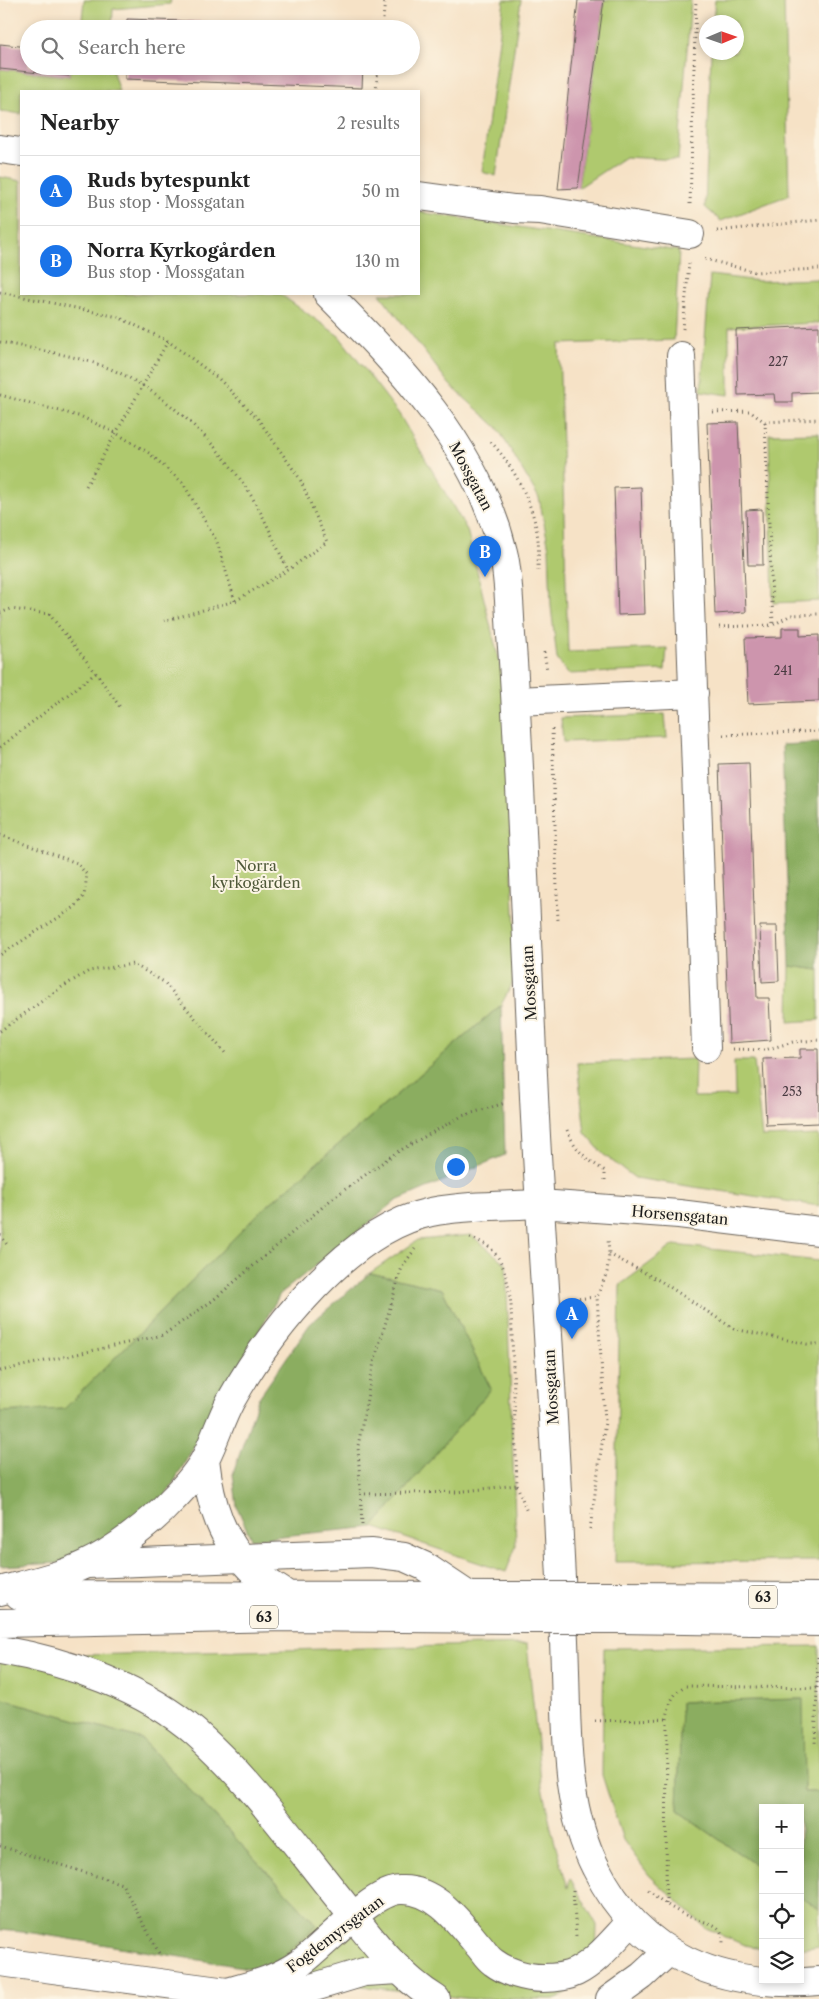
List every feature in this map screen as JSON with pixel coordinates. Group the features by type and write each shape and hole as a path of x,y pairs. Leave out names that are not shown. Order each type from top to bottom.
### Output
{"street":[{"path":"0,149 20,152"},
{"path":"420,196 514,209 540,210 689,244"},
{"name":"Mossgatan","path":"329,295 377,343 421,393 463,454 487,502 504,555 516,701 534,1094 556,1465 567,1722 574,1809 583,1841 596,1870 612,1898 632,1921 668,1952"},
{"path":"681,356 706,1048"},
{"path":"516,701 694,693"},
{"name":"Horsensgatan","path":"88,1564 137,1533 170,1502 205,1459 230,1403 256,1359 291,1313 332,1269 364,1244 400,1222 430,1212 476,1207 540,1204 678,1214 819,1231"},
{"path":"205,1459 214,1509 223,1533 240,1558 257,1574 287,1595"},
{"path":"0,1591 63,1574 88,1564 371,1553 404,1557 424,1566 469,1596"},
{"name":"63","path":"0,1595 469,1596 527,1608"},
{"name":"63","path":"0,1623 287,1617 527,1608 614,1608 819,1597"},
{"name":"63","path":"614,1608 819,1622"},
{"path":"0,1650 84,1672 124,1687 175,1716 195,1732 256,1794 354,1917 400,1970 424,1992 436,1999"},
{"name":"Fogdemyrsgatan","path":"227,1992 272,1979 300,1964 354,1917 386,1894 399,1890 414,1891 432,1899 449,1910 492,1962 511,1972 533,1978 554,1978 575,1972 592,1961 632,1921"},
{"path":"610,1999 642,1976 668,1952 690,1963 713,1971 802,1988"},
{"name":"Fogdemyrsgatan","path":"0,1962 177,1992 227,1992 272,1995 298,1992 356,1974 400,1970"}],"path":[{"path":"383,20 385,0"},
{"path":"681,356 689,244 696,0"},
{"path":"376,90 377,75"},
{"path":"689,244 819,220"},
{"path":"689,244 755,272 819,269"},
{"path":"0,292 118,317 168,341 219,379 258,419 300,479 327,542 288,570 236,601 164,621"},
{"path":"86,486 168,341"},
{"path":"0,342 101,365 143,385 185,417 219,451 256,504 288,570"},
{"path":"0,395 82,417 116,433 149,453 183,483 217,542 236,601"},
{"path":"683,413 749,411 765,422 819,419"},
{"path":"765,422 773,625"},
{"path":"489,440 502,454 527,496 538,538 538,575"},
{"path":"0,613 11,609 49,614 96,673 120,707"},
{"path":"691,628 773,625 791,615 819,614"},
{"path":"544,650 551,699 558,922"},
{"path":"0,747 96,673"},
{"path":"695,736 819,731"},
{"path":"0,835 77,862 87,875 84,896 75,907 0,955"},
{"path":"0,1031 88,971 133,964 164,982 226,1054"},
{"path":"706,1048 765,1050 793,1042 819,1040"},
{"path":"0,1371 163,1335 212,1301 333,1198 397,1152 462,1116 534,1094"},
{"path":"564,1125 573,1144 582,1155 604,1171 609,1254 606,1272 597,1297 605,1422 590,1531"},
{"path":"0,1235 8,1246"},
{"path":"462,1236 476,1240 490,1249 502,1263 507,1276 511,1304 517,1485 529,1518"},
{"path":"362,1534 358,1446 374,1362 402,1267 414,1249 420,1245"},
{"path":"609,1254 662,1282 734,1329 808,1344 819,1344"},
{"path":"360,1494 456,1492 517,1485"},
{"path":"815,1746 818,1656"},
{"path":"666,1905 667,1719 670,1702 676,1692 685,1686 817,1688"},
{"path":"595,1712 596,1730"},
{"path":"608,1721 667,1719"},
{"path":"0,1846 122,1884 177,1992"},
{"path":"642,1884 666,1905 682,1914 714,1925 719,1929 723,1945 713,1971"},
{"path":"572,1885 576,1940 592,1961"}],"green space":[{"path":"84,0 171,0 170,4 113,9 112,20 82,20"},
{"path":"504,0 521,0 496,176 482,172"},
{"path":"604,0 691,0 678,160 625,157 578,188"},
{"path":"715,0 784,0 789,195 721,221 705,207 711,60 744,60 744,15 714,15"},
{"path":"0,69 20,71 20,75 114,75 119,90 20,90 20,114 0,111"},
{"name":"Norra kyrkogården","path":"0,177 20,181 20,295 281,295 339,336 399,414 467,530 503,677 517,975 501,1005 260,1212 64,1409 0,1412"},
{"path":"420,212 679,251 674,340 559,344 568,652 667,648 665,670 568,674 557,659 551,606 549,548 539,498 497,427 450,385 381,295 420,295"},
{"path":"710,275 759,281 819,279 819,323 729,327 729,395 701,391"},
{"path":"819,433 819,601 773,603 769,434"},
{"path":"665,714 667,738 563,742 561,718"},
{"path":"819,743 819,970 790,966 782,745"},
{"path":"790,966 819,970 819,1020 789,1022"},
{"path":"501,1005 505,1155 396,1201 280,1294 170,1489 121,1560 0,1566 0,1412 64,1409 260,1212"},
{"path":"695,1059 694,1097 735,1096 734,1061 754,1061 762,1137 819,1135 819,1206 635,1178 604,1155 585,1133 577,1063"},
{"path":"471,1235 506,1264 516,1546 506,1572 373,1527 491,1389 442,1289 370,1273 418,1240"},
{"path":"674,1245 819,1261 819,1561 615,1562 620,1285"},
{"path":"370,1273 442,1289 491,1389 373,1527 251,1539 237,1507 233,1474 258,1399 310,1324"},
{"path":"527,1644 541,1782 553,1836 568,1888 570,1878 597,1925 596,1957 581,1983 557,1999 472,1999 376,1988 267,1971 317,1925 142,1739 0,1698 0,1657"},
{"path":"819,1646 819,1792 804,1792 802,1699 681,1702 678,1811 759,1867 759,1947 744,1945 706,1928 649,1875 623,1840 602,1775 604,1648"},
{"path":"0,1698 142,1739 317,1925 267,1971 33,1933 0,1930"},
{"path":"803,1699 804,1792 819,1792 819,1909 804,1899 804,1804 759,1804 759,1867 678,1811 681,1702"},
{"path":"804,1899 819,1909 819,1946 804,1948"}],"building":[{"path":"578,0 604,0 578,188 558,189"},
{"path":"0,44 20,46 20,71 0,69"},
{"path":"125,75 363,75 362,88 125,79"},
{"path":"819,326 819,392 792,393 792,402 775,402 774,394 738,395 736,330"},
{"path":"738,422 746,612 715,614 707,423"},
{"path":"641,487 645,614 618,615 614,488"},
{"path":"762,509 763,565 748,565 746,510"},
{"path":"782,628 800,628 800,636 819,635 819,701 748,704 745,638 782,637"},
{"path":"749,763 757,998 769,998 771,1040 729,1043 719,764"},
{"path":"760,926 777,926 779,981 762,982"},
{"path":"800,1049 818,1049 819,1123 766,1125 763,1059 800,1058"}],"place":[{"name":"Norra Kyrkogården","path":"485,577"},
{"name":"Ruds bytespunkt","path":"572,1339"}]}
